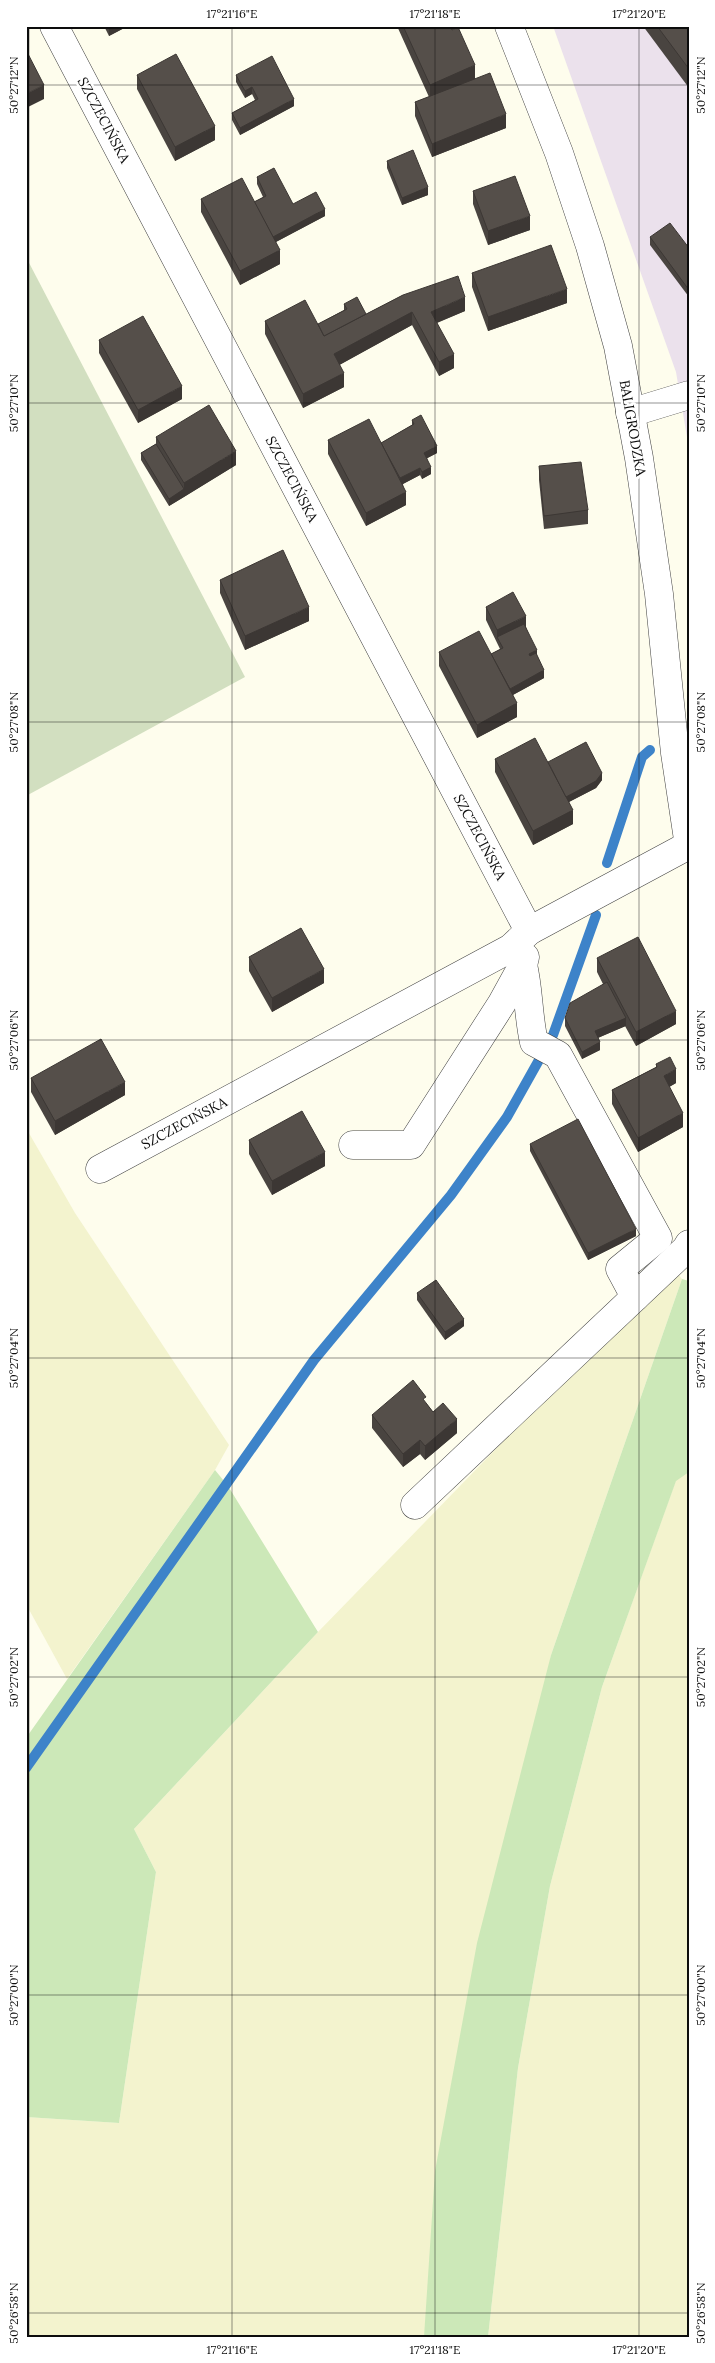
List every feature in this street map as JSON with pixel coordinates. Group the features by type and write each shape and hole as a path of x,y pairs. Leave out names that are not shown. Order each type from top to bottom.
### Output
{"street":[{"name":"SZCZECIŃSKA","path":"54,26 529,931"},
{"name":"BALIGRODZKA","path":"509,26 559,153 590,246 618,346 682,752 689,845"},
{"path":"630,413 689,396"},
{"name":"SZCZECIŃSKA","path":"100,1169 512,948 529,931 689,845"},
{"path":"353,1145 411,1145 502,1003 523,965 529,931"},
{"path":"523,965 528,989 529,1021 534,1042 558,1055 658,1238 620,1269 636,1297"},
{"path":"414,1505 636,1297 689,1244"}],"shaded area":[{"path":"553,26 689,26 689,449 676,372"}],"green space":[{"path":"26,257 245,677 26,796"},
{"path":"26,1128 75,1213 229,1445 215,1470 67,1679 26,1604"},
{"path":"673,1267 682,1279 551,1655 424,2337 26,2337 26,2117 119,2123 156,1872 134,1829 318,1632"},
{"path":"682,1279 689,1281 689,1472 676,1481 602,1687 550,1886 518,2068 488,2337 424,2337 435,2171 477,1943 551,1655"},
{"path":"215,1470 228,1486 318,1632 134,1829 156,1872 119,2123 26,2117 26,1738"},
{"path":"689,1472 689,2337 488,2337 518,2068 550,1886 602,1687 676,1480"}],"building":[{"path":"403,26 451,26 452,30 458,27 475,65 430,85"},
{"path":"657,26 689,26 689,69"},
{"path":"26,50 44,85 26,94"},
{"path":"176,54 215,126 175,147 137,75"},
{"path":"272,56 294,99 240,128 232,113 258,99 252,87 245,91 236,75"},
{"path":"490,73 506,114 432,144 415,102"},
{"path":"413,150 428,187 402,198 387,161"},
{"path":"274,168 293,204 316,192 325,209 273,237 254,202 266,196 257,177"},
{"path":"515,176 530,216 488,231 473,191"},
{"path":"242,178 280,250 240,271 201,199"},
{"path":"670,223 689,248 689,290 650,237"},
{"path":"551,245 567,289 488,317 472,273"},
{"path":"458,276 465,297 431,312 454,354 439,362 412,312 334,354 344,373 303,394 265,321 305,300 324,336 403,295"},
{"path":"357,297 366,314 324,336 318,324 347,309 344,304"},
{"path":"143,316 182,386 138,410 99,340"},
{"path":"209,405 236,451 184,483 156,437"},
{"path":"421,415 437,446 424,453 431,467 422,472 420,468 400,478 381,443 414,424 412,420"},
{"path":"369,419 406,492 366,513 328,440"},
{"path":"156,444 184,489 169,499 141,453"},
{"path":"581,462 588,510 544,516 539,466"},
{"path":"283,550 309,607 245,636 220,580"},
{"path":"513,592 526,616 497,630 486,607"},
{"path":"524,624 537,650 529,654 530,656 536,653 544,670 510,689 491,654 503,648 497,637"},
{"path":"479,631 517,703 477,725 439,652"},
{"path":"535,738 573,810 533,831 495,759"},
{"path":"586,742 602,773 596,781 566,797 548,762"},
{"path":"301,928 324,969 272,998 249,957"},
{"path":"638,937 676,1011 636,1032 597,958"},
{"path":"607,982 626,1018 595,1031 600,1042 582,1052 565,1018 570,1003"},
{"path":"101,1039 125,1082 55,1121 31,1078"},
{"path":"670,1057 676,1069 664,1076 683,1113 638,1138 612,1090 657,1067 656,1064"},
{"path":"302,1111 325,1152 272,1181 249,1140"},
{"path":"578,1119 636,1229 588,1253 530,1144"},
{"path":"436,1280 464,1319 445,1332 417,1293"},
{"path":"413,1380 426,1397 423,1399 433,1412 443,1403 457,1419 425,1446 420,1440 403,1454 372,1415"}],"waterway":[{"path":"607,863 642,757 650,750"},
{"path":"553,1035 596,915"},
{"path":"26,1768 314,1360 451,1195 507,1117 539,1060"}]}
